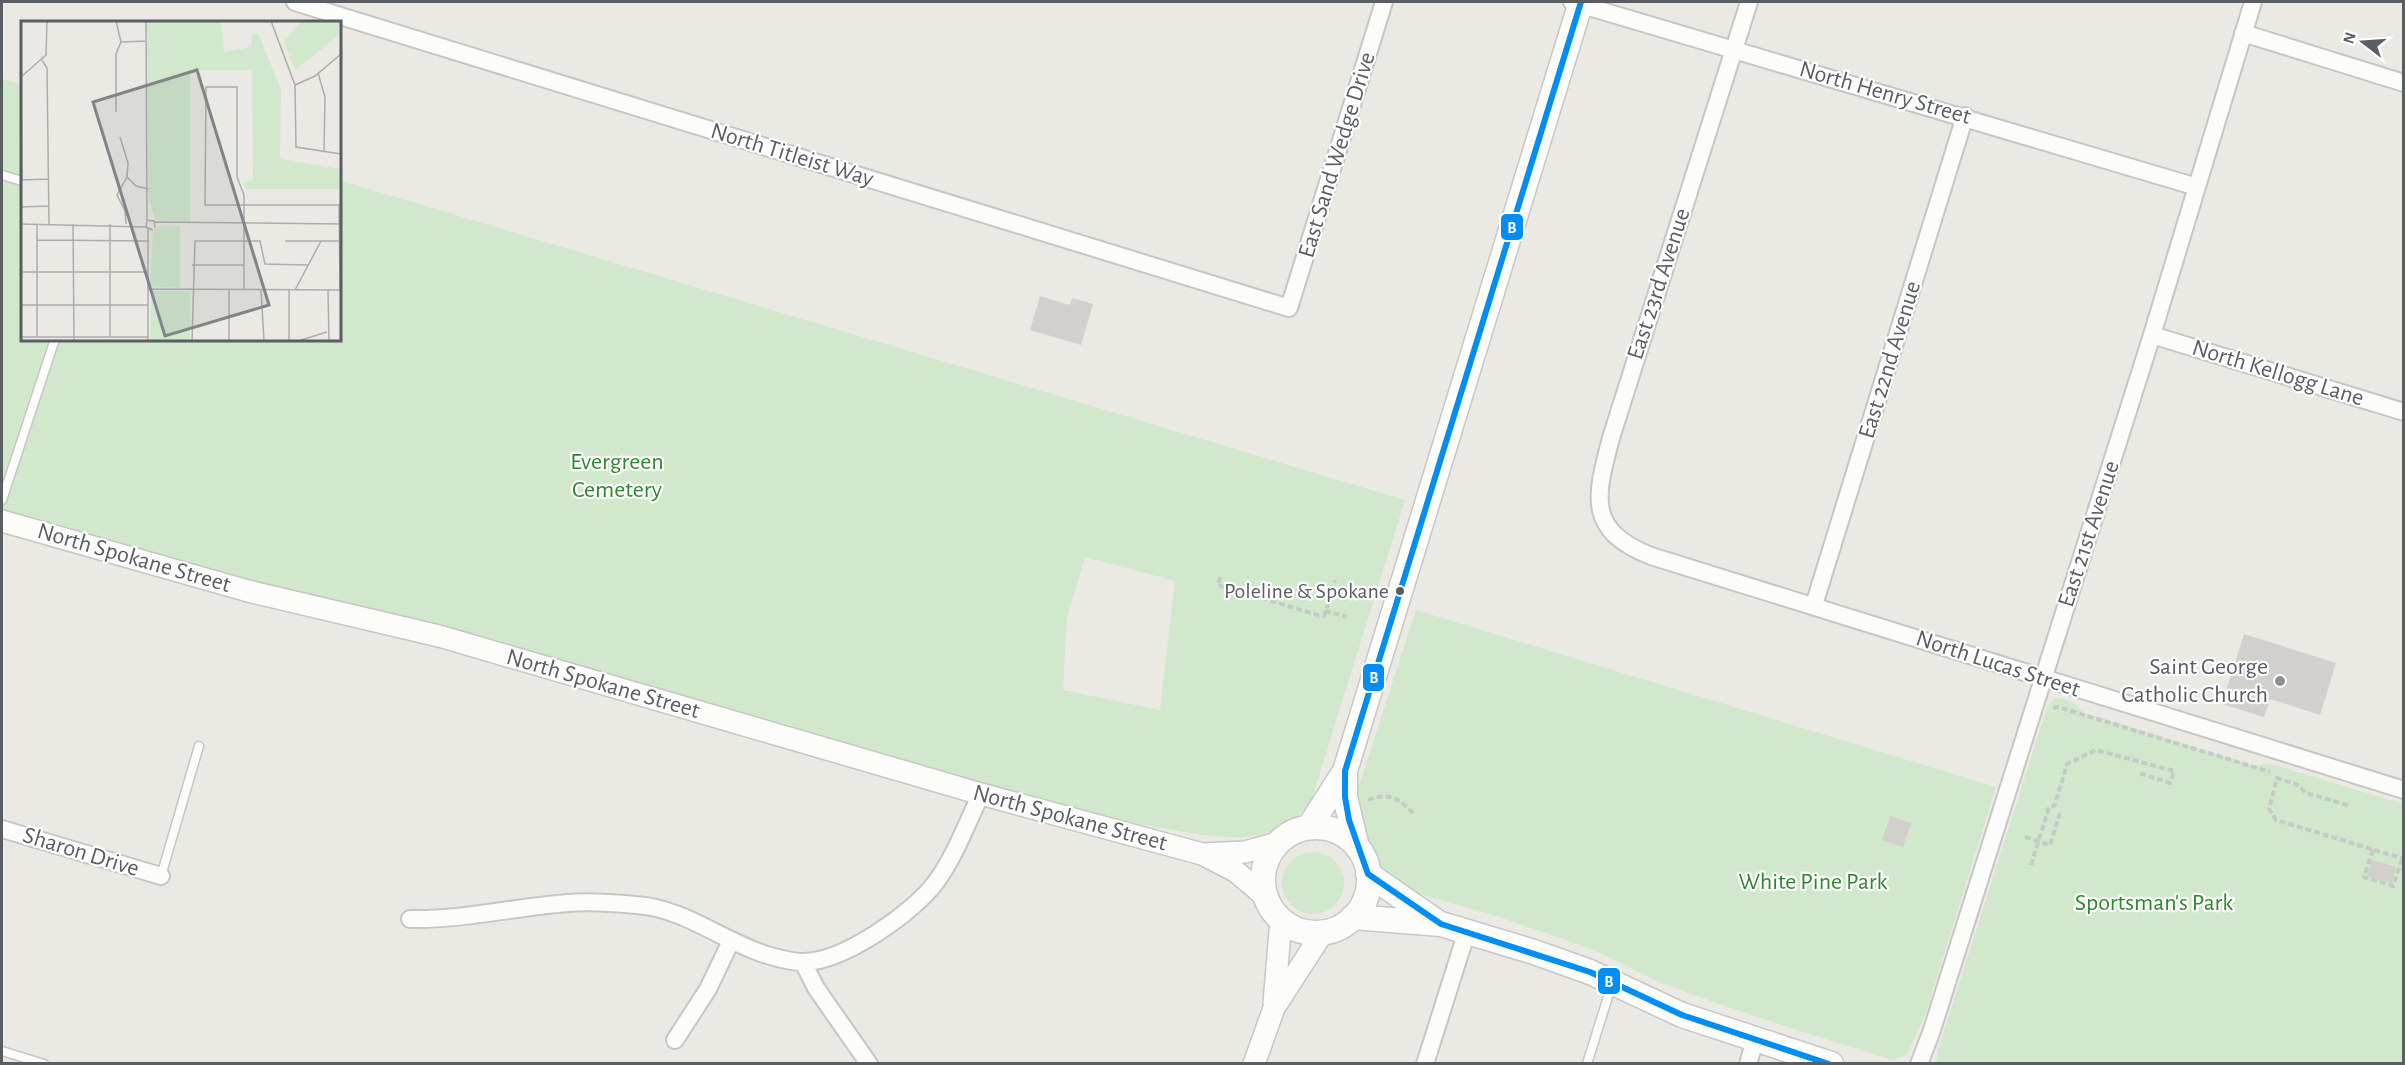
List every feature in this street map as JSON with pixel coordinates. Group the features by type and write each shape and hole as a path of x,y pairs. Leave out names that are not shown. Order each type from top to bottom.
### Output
{"main road":[{"path":"1309,828 1345,771 1578,2"},
{"path":"1345,771 1345,797 1357,847 1368,874 1366,897 1353,917 1339,928 1323,932 1308,932 1281,920 1265,896 1264,867 1278,843 1292,833 1309,828 1327,828 1344,835 1357,847"},
{"path":"1368,874 1441,924"},
{"path":"1353,917 1441,924 1467,931 1534,952 1613,982 1682,1015 1831,1064"}],"street":[{"name":"North Titleist Way","path":"295,2 1289,308"},
{"name":"East Sand Wedge Drive","path":"1289,308 1384,2"},
{"name":"North Henry Street","path":"1578,2 2198,187"},
{"name":"East 23rd Avenue","path":"1603,521 1598,503 1599,482 1611,438 1749,2"},
{"name":"East 21st Avenue","path":"1919,1064 1931,1033 2152,335 2253,2"},
{"path":"2243,33 2403,82"},
{"name":"East 22nd Avenue","path":"1814,605 1965,116"},
{"name":"North Kellogg Lane","path":"2152,335 2403,412"},
{"name":"North Spokane Street","path":"2,521 248,591 439,636 981,794 1202,854 1235,872 1265,896"},
{"name":"North Lucas Street","path":"1603,521 1634,549 2403,790"},
{"path":"410,919 470,916 570,903 638,905 675,913 767,955 803,962 832,955 870,938 889,926 916,903 937,880 981,794"},
{"name":"Sharon Drive","path":"2,829 161,876"},
{"name":"North Spokane Street","path":"1202,854 1245,852 1278,843"},
{"path":"1274,1008 1281,920"},
{"path":"1425,1064 1467,931"},
{"path":"1254,1064 1274,1008 1323,932"},
{"path":"675,1040 708,989 731,940"},
{"path":"803,962 816,988 869,1064"},
{"path":"1748,1064 1755,1040"}],"lane":[{"path":"2,175 21,181"},
{"path":"2,500 55,340"},
{"path":"161,876 199,746"},
{"path":"1587,1064 1613,982"},
{"path":"2,1051 44,1064"}],"path":[{"path":"1220,578 1218,585 1323,618 1335,580"},
{"path":"1325,611 1347,617"},
{"path":"2034,704 2050,709 2058,707 2270,772 2277,778 2298,785 2306,793 2348,805"},
{"path":"2031,865 2049,807 2055,805 2067,764 2096,750 2174,771 2170,783 2152,774 2139,773"},
{"path":"2270,772 2272,766"},
{"path":"2277,778 2269,809 2276,820 2403,859 2393,886 2364,877 2373,850"},
{"path":"1365,802 1382,795 1391,796 1413,813"},
{"path":"2025,837 2050,845 2053,828 2060,813"}],"green space":[{"name":"Evergreen Cemetery","path":"2,79 21,85 21,340 340,340 340,180 1405,500 1312,798 1297,817 1279,829 1258,835 1213,836 1145,825 1142,836 2,521","holes":["1085,557 1175,581 1160,710 1063,690 1067,617"]},
{"name":"White Pine Park","path":"1416,610 1996,787 1926,1012 1907,1055 1893,1060 1754,1016 1663,983 1579,945 1496,916 1415,892 1392,881 1375,862 1363,841 1357,817 1357,792"},
{"name":"Sportsman's Park","path":"2061,698 2073,702 2082,712 2255,766 2268,763 2403,804 2403,1063 1937,1064 1938,1050 2048,705 2054,699"},
{"path":"1313,852 1335,861 1344,883 1335,905 1313,914 1291,905 1282,883 1291,861"}],"building":[{"path":"1040,296 1070,305 1072,298 1093,304 1081,345 1030,330"},
{"name":"Saint George Catholic Church","path":"2244,634 2336,663 2320,715 2270,699 2264,717 2222,704"},
{"path":"1890,816 1911,823 1903,847 1882,840"},
{"path":"2372,860 2396,867 2392,883 2367,876"}],"transit line":[{"name":"B","path":"1581,2 1345,771 1345,797 1349,820 1368,874 1441,924 1590,972 1682,1015 1829,1064"}],"place":[{"name":"Poleline & Spokane","path":"1400,591"},
{"name":"Saint George Catholic Church","path":"2280,681"}]}
